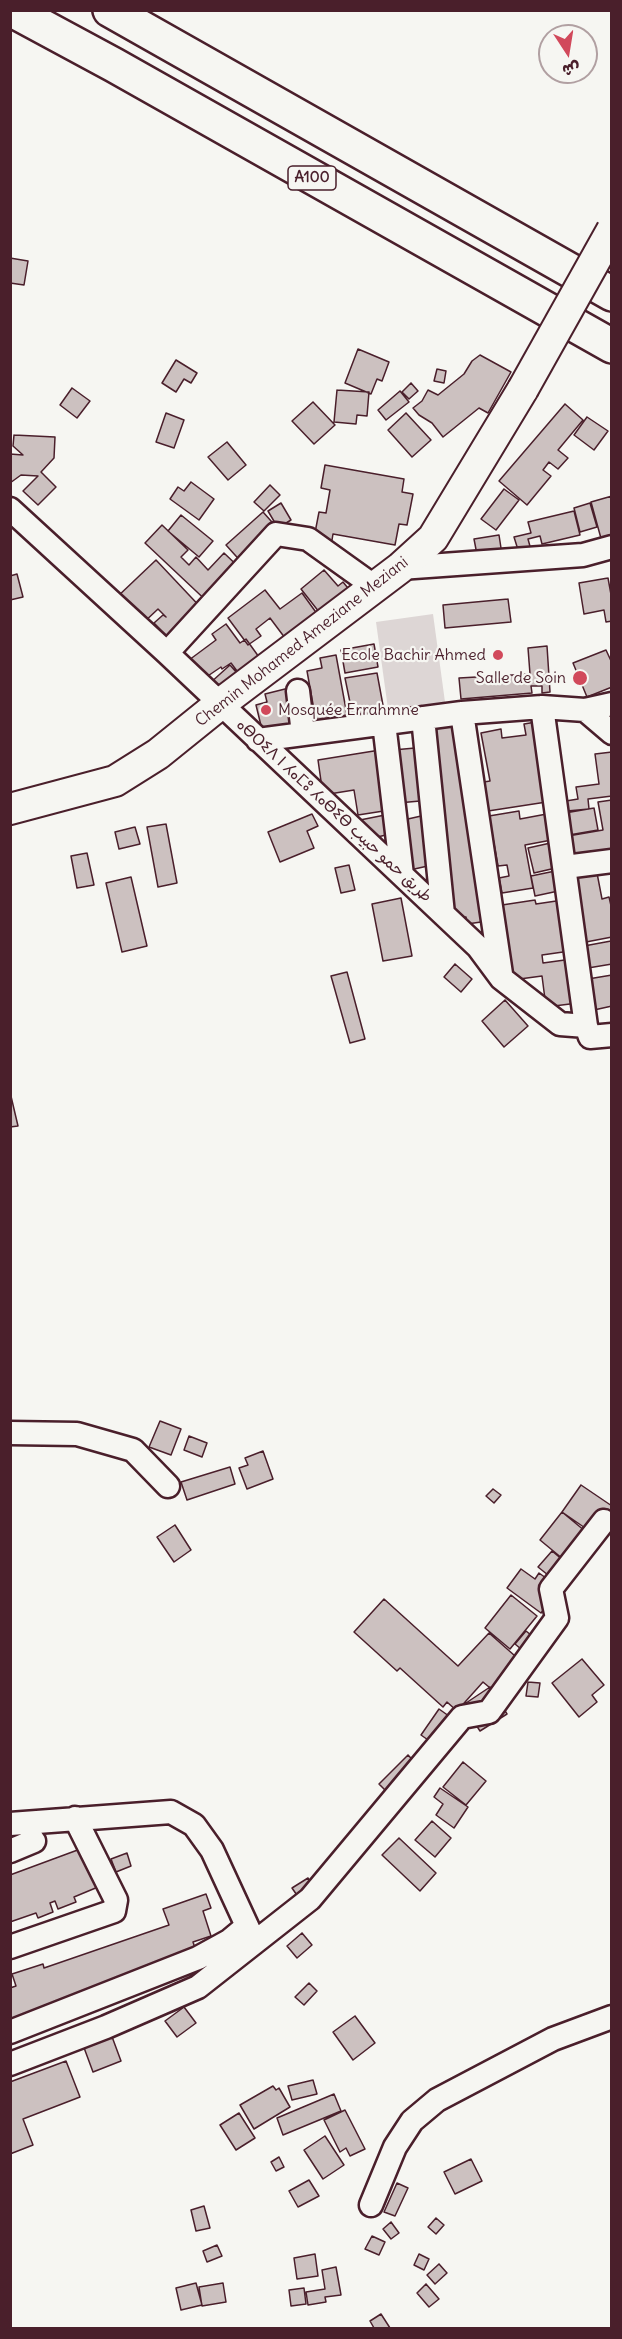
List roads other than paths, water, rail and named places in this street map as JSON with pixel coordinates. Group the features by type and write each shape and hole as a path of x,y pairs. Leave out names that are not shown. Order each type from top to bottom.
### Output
{"highway":[{"name":"A100","path":"12,10 114,65 612,346"},
{"path":"110,10 612,294"}],"main road":[{"name":"Chemin Mohamed Ameziane Meziani","path":"10,809 116,781 158,754 220,704 400,568 433,538 523,389 612,230"}],"street":[{"name":"ⴰⴱⵔⵉⴷ ⵏ ⵃⴰⵎⵓ ⵃⴰⴱⵉⴱ طريق حمو حبيب","path":"10,509 167,653 478,947 501,978 560,1024 586,1026 590,1037 612,1035"},
{"path":"167,653 276,534 308,539 375,587"},
{"path":"400,568 583,555 612,547"},
{"path":"298,691 303,734"},
{"path":"258,740 462,713 542,707 585,710 612,704"},
{"path":"542,707 566,867 586,1026"},
{"path":"585,710 612,733"},
{"path":"462,713 501,978"},
{"path":"423,718 443,914"},
{"path":"384,723 402,875"},
{"path":"566,867 612,861"},
{"path":"10,1433 77,1434 133,1450 168,1486"},
{"path":"10,2032 198,1958 229,1941 250,1934 310,1899 462,1717 489,1712 557,1618 551,1589 604,1521"},
{"path":"10,1824 171,1812 194,1825 212,1850 250,1934"},
{"path":"10,1947 114,1911 116,1900 75,1818"},
{"path":"10,1851 34,1841"},
{"path":"10,2064 106,2027 198,1987 250,1934"},
{"path":"371,2205 395,2147 412,2121 437,2100 552,2039 612,2017"}],"place":[{"name":"Ecole Bachir Ahmed","path":"498,655"},
{"name":"Salle de Soin","path":"580,678"},
{"name":"Mosquée Errahmne","path":"266,710"}]}
